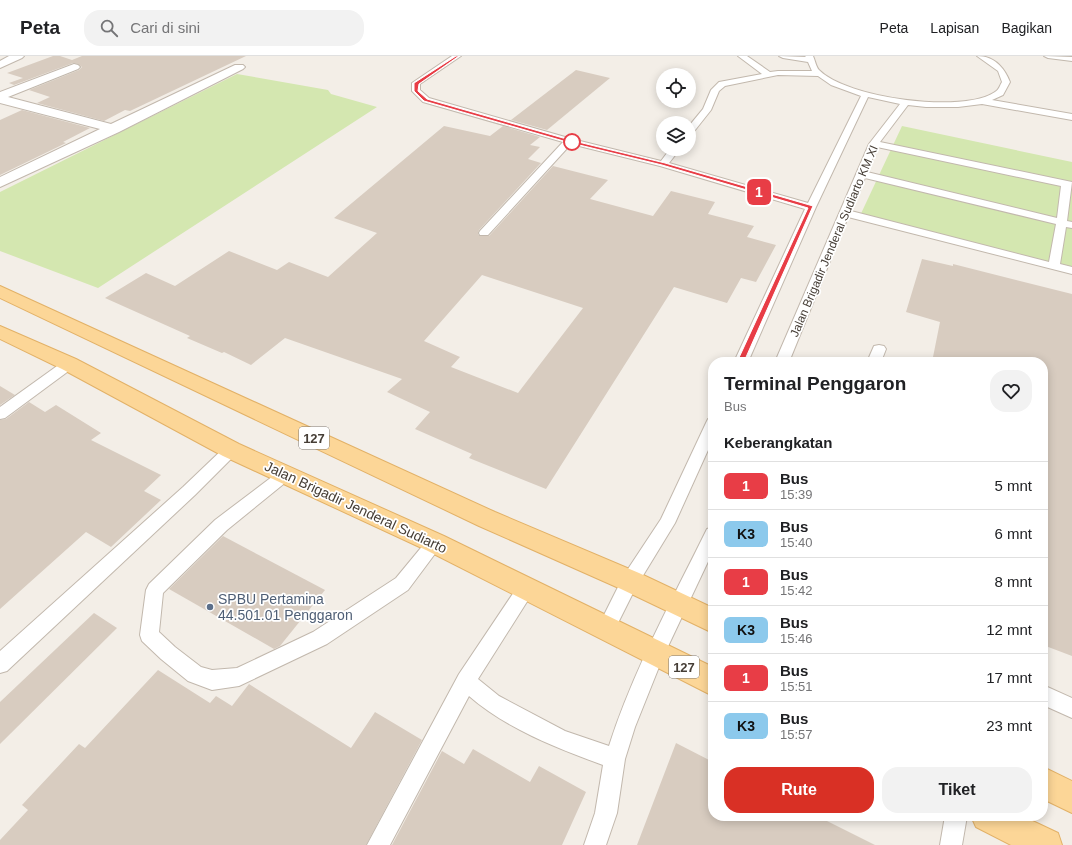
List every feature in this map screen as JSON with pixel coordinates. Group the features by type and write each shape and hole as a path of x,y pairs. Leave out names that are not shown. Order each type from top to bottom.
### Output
{"main road":[{"name":"127","path":"0,291 487,519 630,581 708,619"},
{"name":"Jalan Brigadir Jenderal Sudiarto","path":"0,332 69,364 230,450 286,474 435,543 708,680"},
{"path":"1048,785 1072,797"},
{"path":"997,821 1046,845"}],"street":[{"path":"0,65 18,56"},
{"path":"0,98 74,67"},
{"path":"0,183 239,67"},
{"path":"0,98 114,129"}],"lane":[{"path":"457,56 416,83 416,91 426,100 569,141 663,164 811,207"},
{"path":"742,56 768,75"},
{"path":"783,56 809,58 813,67 820,74 838,85 865,95 905,103 948,106 982,101 1000,93 1006,82 1001,70 981,56"},
{"path":"1048,56 1072,59"},
{"path":"696,123 707,110 715,90 722,84 778,73 820,74"},
{"path":"743,357 811,207 865,95"},
{"path":"982,101 1072,117"},
{"name":"Jalan Brigadir Jenderal Sudiarto KM XI","path":"784,357 874,144 905,103"},
{"path":"484,233 569,141"},
{"path":"874,144 1069,185 1065,205 1067,224 1054,266"},
{"path":"663,164 669,156"},
{"path":"861,174 1067,224"},
{"path":"845,213 1072,270"},
{"path":"876,357 879,349"},
{"path":"0,414 69,364"},
{"path":"606,629 630,581 667,523 708,434"},
{"path":"0,664 189,491 230,450"},
{"path":"286,474 220,525 155,590 150,636 168,653 195,674 212,680 238,677 320,638 402,584 435,543"},
{"path":"595,845 606,812 615,759 655,653 708,544"},
{"path":"378,845 466,681 526,589"},
{"path":"466,681 492,703 553,736 615,759"},
{"path":"1048,697 1072,708"},
{"path":"952,845 955,821"}],"green space":[{"path":"237,74 328,90 331,94 377,107 98,288 0,251 0,192"},
{"path":"902,126 1072,162 1072,274 858,220"}],"building":[{"path":"53,56 60,56 72,60 82,56 246,56 130,111 125,110 104,121 37,103 50,97 29,90 79,70 82,67 78,64 73,63 14,85 9,83 23,78 7,73"},
{"path":"576,70 610,78 547,130 511,120"},
{"path":"22,110 90,128 63,142 66,143 0,175 0,120"},
{"path":"444,126 490,136 503,126 540,137 530,145 540,147 528,159 541,163 479,230 478,234 480,236 489,236 553,166 608,180 590,199 653,216 671,191 715,202 708,214 754,226 747,237 776,245 756,282 741,278 727,303 674,287 546,489 469,458 472,454 415,429 430,412 387,392 402,379 285,338 251,365 224,352 222,353 187,338 190,336 105,298 146,273 175,286 229,251 277,270 289,262 328,277 377,233 334,218","holes":["482,275 583,308 518,393 451,367 460,357 424,341"]},
{"path":"922,259 953,266 953,264 1072,294 1072,656 1048,647 1048,357 933,357 940,322 906,312"},
{"path":"0,386 15,395 0,405"},
{"path":"29,402 45,412 56,405 101,433 91,440 161,475 144,491 161,500 111,547 86,532 0,609 0,420 6,419"},
{"path":"223,536 325,590 280,646 274,649 169,589"},
{"path":"94,613 117,628 0,744 0,702"},
{"path":"158,670 210,703 216,696 232,706 249,684 351,748 375,712 422,740 366,845 0,845 0,840 28,810 22,805 79,744 85,748"},
{"path":"676,743 708,759 708,821 827,821 875,845 637,845"},
{"path":"473,749 530,782 539,766 586,792 562,845 392,845 442,751 464,764"}],"bus line":[{"name":"1","path":"457,56 416,83 416,91 426,100 569,141 663,164 811,207 743,357"}],"place":[{"name":"SPBU Pertamina 44.501.01 Penggaron","path":"210,607"}]}
